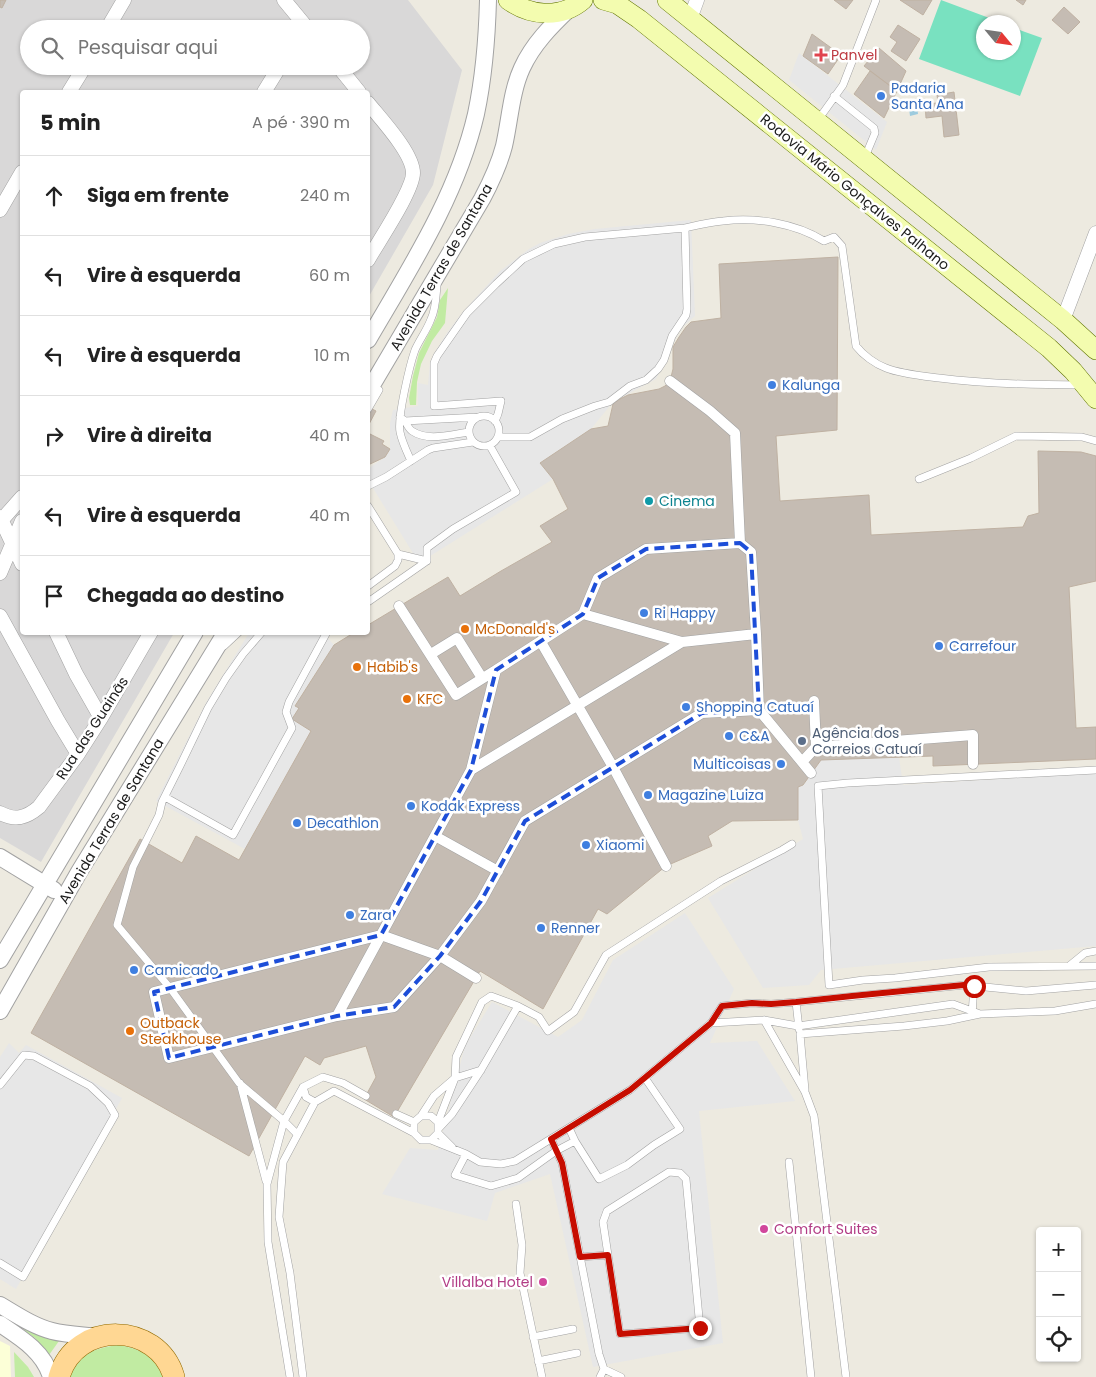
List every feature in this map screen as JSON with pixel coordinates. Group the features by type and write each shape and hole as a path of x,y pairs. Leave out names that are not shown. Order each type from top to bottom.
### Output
{"main road":[{"path":"508,0 526,10 537,13 559,12 576,4"},
{"name":"Rodovia Mário Gonçalves Palhano","path":"602,0 622,7 646,24 1049,348 1073,370 1091,392"},
{"path":"667,0 1063,320 1096,350"},
{"path":"59,1377 69,1356 86,1342 105,1335 117,1334 138,1338 156,1348 164,1357 175,1376"}],"street":[{"path":"112,20 124,0"},
{"path":"284,0 300,20"},
{"name":"Avenida Terras de Santana","path":"370,336 432,228 447,198 463,156 480,92 488,0"},
{"path":"690,19 697,0"},
{"name":"Avenida Terras de Santana","path":"370,389 492,180 504,146 516,86 522,69 548,29 576,4"},
{"path":"70,90 79,75"},
{"path":"265,90 274,75"},
{"path":"345,75 357,90"},
{"path":"370,106 403,148 409,158 413,172 409,188 370,256"},
{"path":"0,210 20,175"},
{"path":"1063,320 1096,233"},
{"path":"670,381 710,411 735,433 740,543"},
{"path":"20,499 0,520 20,560"},
{"path":"0,573 20,526"},
{"path":"399,606 456,695 583,614 598,578 646,549 740,543 751,552 759,710 811,773"},
{"path":"583,614 682,642 756,634"},
{"path":"0,616 78,754"},
{"path":"57,635 76,674 101,718"},
{"name":"Rua das Guainãs","path":"0,812 8,817 24,816 32,813 39,807 78,754 149,635"},
{"name":"Avenida Terras de Santana","path":"0,960 193,635"},
{"name":"Avenida Terras de Santana","path":"0,1011 65,897 224,635"},
{"path":"431,654 457,638 482,678"},
{"path":"541,642 613,767 666,866"},
{"path":"471,770 682,642"},
{"path":"337,1016 471,770 496,670"},
{"path":"814,701 816,747"},
{"path":"476,978 440,956 381,934 154,992 170,1058 337,1016 394,1007 440,956 482,901 525,821 702,713 759,710"},
{"path":"802,762 816,747 974,734 973,764"},
{"path":"435,836 498,871"},
{"path":"0,857 65,897"},
{"path":"0,1304 42,1328 99,1337"},
{"path":"0,1324 34,1349 44,1361 51,1377"}],"lane":[{"path":"817,122 843,85 876,0"},
{"path":"834,96 874,128 875,133 864,160"},
{"path":"495,420 501,401 434,406 434,363 467,313 523,259 554,244 586,237 685,228 724,220 746,220 786,225 816,236 824,241 834,236 842,246 856,346 866,356 886,368 917,375 957,380 1091,392"},
{"path":"498,437 530,437 562,419 609,402 630,386 653,375 664,360 672,336 686,315 685,228"},
{"path":"411,461 399,431 403,419 409,368 432,318 438,274"},
{"path":"403,349 409,323"},
{"path":"370,405 382,383"},
{"path":"403,419 478,418 487,416 495,420 499,428 498,437 490,446 479,446 473,442 469,432 471,423 478,418"},
{"path":"403,419 410,430 420,435 433,437 469,432"},
{"path":"919,479 971,458 1016,436 1082,437 1096,441"},
{"path":"370,485 433,448 473,442"},
{"path":"428,561 427,548 452,529 516,492 490,446"},
{"path":"370,509 398,554 398,560 394,566 370,584"},
{"path":"398,554 428,561"},
{"path":"370,601 428,561"},
{"path":"211,658 236,635"},
{"path":"259,635 226,678 208,708 162,802 159,815 133,867 117,925 170,988 240,1083 297,1134"},
{"path":"165,797 233,835 292,728 286,712 289,702 325,635"},
{"path":"1096,770 856,782 818,786 829,985 989,967 1096,966"},
{"path":"431,1140 438,1128 455,1078 456,1057 482,1002 491,996 518,1006 539,1017 548,1031 574,1012 606,955 721,881 792,844"},
{"path":"1069,966 1085,953 1096,951"},
{"path":"303,1377 290,1273 279,1217 283,1162 315,1102 334,1091 414,1133 421,1140 431,1140 466,1154 480,1162 501,1164 515,1160 630,1090 711,1023 722,1006 796,1002 964,985 1026,991 1096,985"},
{"path":"974,986 975,1014"},
{"path":"796,1002 805,1092"},
{"path":"711,1023 764,1020 798,1026 953,1004 975,1014"},
{"path":"800,1034 913,1025 947,1021 975,1014 1055,1011 1096,1004"},
{"path":"438,1128 452,1114 481,1070 518,1006"},
{"path":"764,1020 805,1092 814,1116 846,1377"},
{"path":"0,1084 24,1055 34,1056 90,1086 108,1103 115,1115 23,1277 0,1263"},
{"path":"414,1133 414,1122 421,1116 434,1096 455,1078 481,1070"},
{"path":"267,1184 284,1121 303,1087 324,1077 343,1083 366,1096"},
{"path":"569,1128 575,1141 600,1179 627,1165 680,1129 645,1078"},
{"path":"240,1083 267,1184 268,1242 290,1377"},
{"path":"303,1087 306,1097 315,1102"},
{"path":"396,1114 414,1122"},
{"path":"421,1116 431,1116 454,1149"},
{"path":"551,1139 562,1163 599,1354 604,1369 600,1377"},
{"path":"466,1154 455,1175 491,1186 518,1178 556,1151 575,1141"},
{"path":"789,1162 811,1377"},
{"path":"669,1172 680,1172 686,1179 700,1328 620,1334 608,1255 602,1222 607,1211 669,1172"},
{"path":"516,1204 522,1245 520,1273 542,1377"},
{"path":"580,1257 608,1255"},
{"path":"533,1337 573,1328"},
{"path":"538,1361 578,1353"},
{"path":"604,1369 621,1377"}],"highlighted area":[{"path":"740,543 751,552 759,710 702,713 525,821 481,901 440,956 394,1007 337,1016 169,1058 154,992 381,935 471,770 496,670 583,614 598,578 646,549"}],"shaded area":[{"path":"0,0 408,0 462,70 433,185 370,295 370,90 20,90 20,635 173,635 41,862 0,838"},
{"path":"799,53 887,122 876,150 789,80"},
{"path":"691,220 695,316 680,329 656,379 613,402 591,429 540,463 553,479 419,563 370,483 370,468 385,457 390,450 390,423 393,410 418,406 418,383 428,385 430,363 435,352 462,313 500,271 540,243 568,234 595,229"},
{"path":"248,635 325,635 334,645 295,705 299,708 292,719 311,731 245,849 156,801 207,701"},
{"path":"899,757 903,785 1096,773 1096,946 821,970 809,985 763,988 708,898 803,839 798,820 798,787 803,785 821,760"},
{"path":"685,913 734,989 710,1043 757,1041 795,1101 699,1111 723,1343 593,1367 550,1174 495,1193 487,1221 382,1194 410,1148 438,1150 465,1046 492,1002 558,1037 582,1020 613,960"},
{"path":"9,1043 19,1053 26,1045 122,1098 16,1289 0,1279 0,1057"},
{"path":"0,1341 10,1346 11,1377 0,1377"}],"green space":[{"path":"941,0 981,15 976,15 976,60 1021,60 1021,30 1042,38 1020,96 919,59"},
{"path":"448,288 445,323 432,341 421,364 417,382 416,405 410,405 409,398 419,353 437,317 440,300"},
{"path":"25,1328 59,1341 49,1355 35,1338 24,1330"},
{"path":"119,1345 140,1351 146,1355 155,1364 163,1377 70,1377 79,1362 89,1353"},
{"path":"14,1352 28,1367 34,1377 15,1377"}],"water":[{"path":"916,99 918,114 910,116 908,100"}],"building":[{"path":"0,0 6,0 2,8 0,7"},
{"path":"834,0 853,0 846,9"},
{"path":"900,0 932,0 923,15"},
{"path":"1016,0 1026,0 1023,5"},
{"path":"1064,7 1080,22 1068,34 1052,20"},
{"path":"898,25 920,39 906,61 891,51 897,42 890,37"},
{"path":"812,34 841,55 828,74 803,56"},
{"path":"879,48 906,71 897,91 864,66"},
{"path":"870,71 897,91 884,118 854,94"},
{"path":"954,92 959,135 944,137 942,116 926,118 925,104 938,103 937,95"},
{"name":"Shopping Catuaí","path":"838,257 837,430 776,436 780,501 869,495 871,535 1023,527 1028,516 1039,513 1038,451 1081,452 1096,456 1096,581 1069,587 1076,728 1096,727 1096,759 933,766 933,756 821,760 803,785 798,787 798,820 732,821 708,836 712,846 666,866 607,914 598,909 543,1009 480,971 394,1117 364,1099 376,1077 366,1046 324,1058 320,1065 305,1056 249,1156 31,1033 140,839 182,863 196,836 239,860 311,731 292,719 299,708 295,706 334,645 350,635 370,635 370,624 448,577 460,596 552,542 540,526 568,509 553,479 540,463 591,429 608,426 613,404 620,399 628,395 659,389 670,381 673,369 673,347 686,327 691,322 721,318 719,264"},
{"path":"370,408 376,411 370,422"},
{"path":"370,434 384,441 382,444 390,449 385,457 370,464"}],"place":[{"name":"Panvel","path":"821,55"},
{"name":"Padaria Santa Ana","path":"881,96"},
{"name":"Kalunga","path":"772,385"},
{"name":"Cinema","path":"649,501"},
{"name":"Ri Happy","path":"644,613"},
{"name":"McDonald's","path":"465,629"},
{"name":"Carrefour","path":"939,646"},
{"name":"Habib's","path":"357,667"},
{"name":"KFC","path":"407,699"},
{"name":"Shopping Catuaí","path":"686,707"},
{"name":"C&A","path":"729,736"},
{"name":"Agência dos Correios Catuaí","path":"802,741"},
{"name":"Multicoisas","path":"781,764"},
{"name":"Magazine Luiza","path":"648,795"},
{"name":"Kodak Express","path":"411,806"},
{"name":"Decathlon","path":"297,823"},
{"name":"Xiaomi","path":"586,845"},
{"name":"Zara","path":"350,915"},
{"name":"Renner","path":"541,928"},
{"name":"Camicado","path":"134,970"},
{"name":"Outback Steakhouse","path":"130,1031"},
{"name":"Comfort Suites","path":"764,1229"},
{"name":"Villalba Hotel","path":"543,1282"}],"route":[{"path":"700,1328 620,1334 608,1255 580,1257 562,1163 551,1139 630,1090 711,1023 722,1006 752,1003 771,1004 964,985 974,986"}]}
